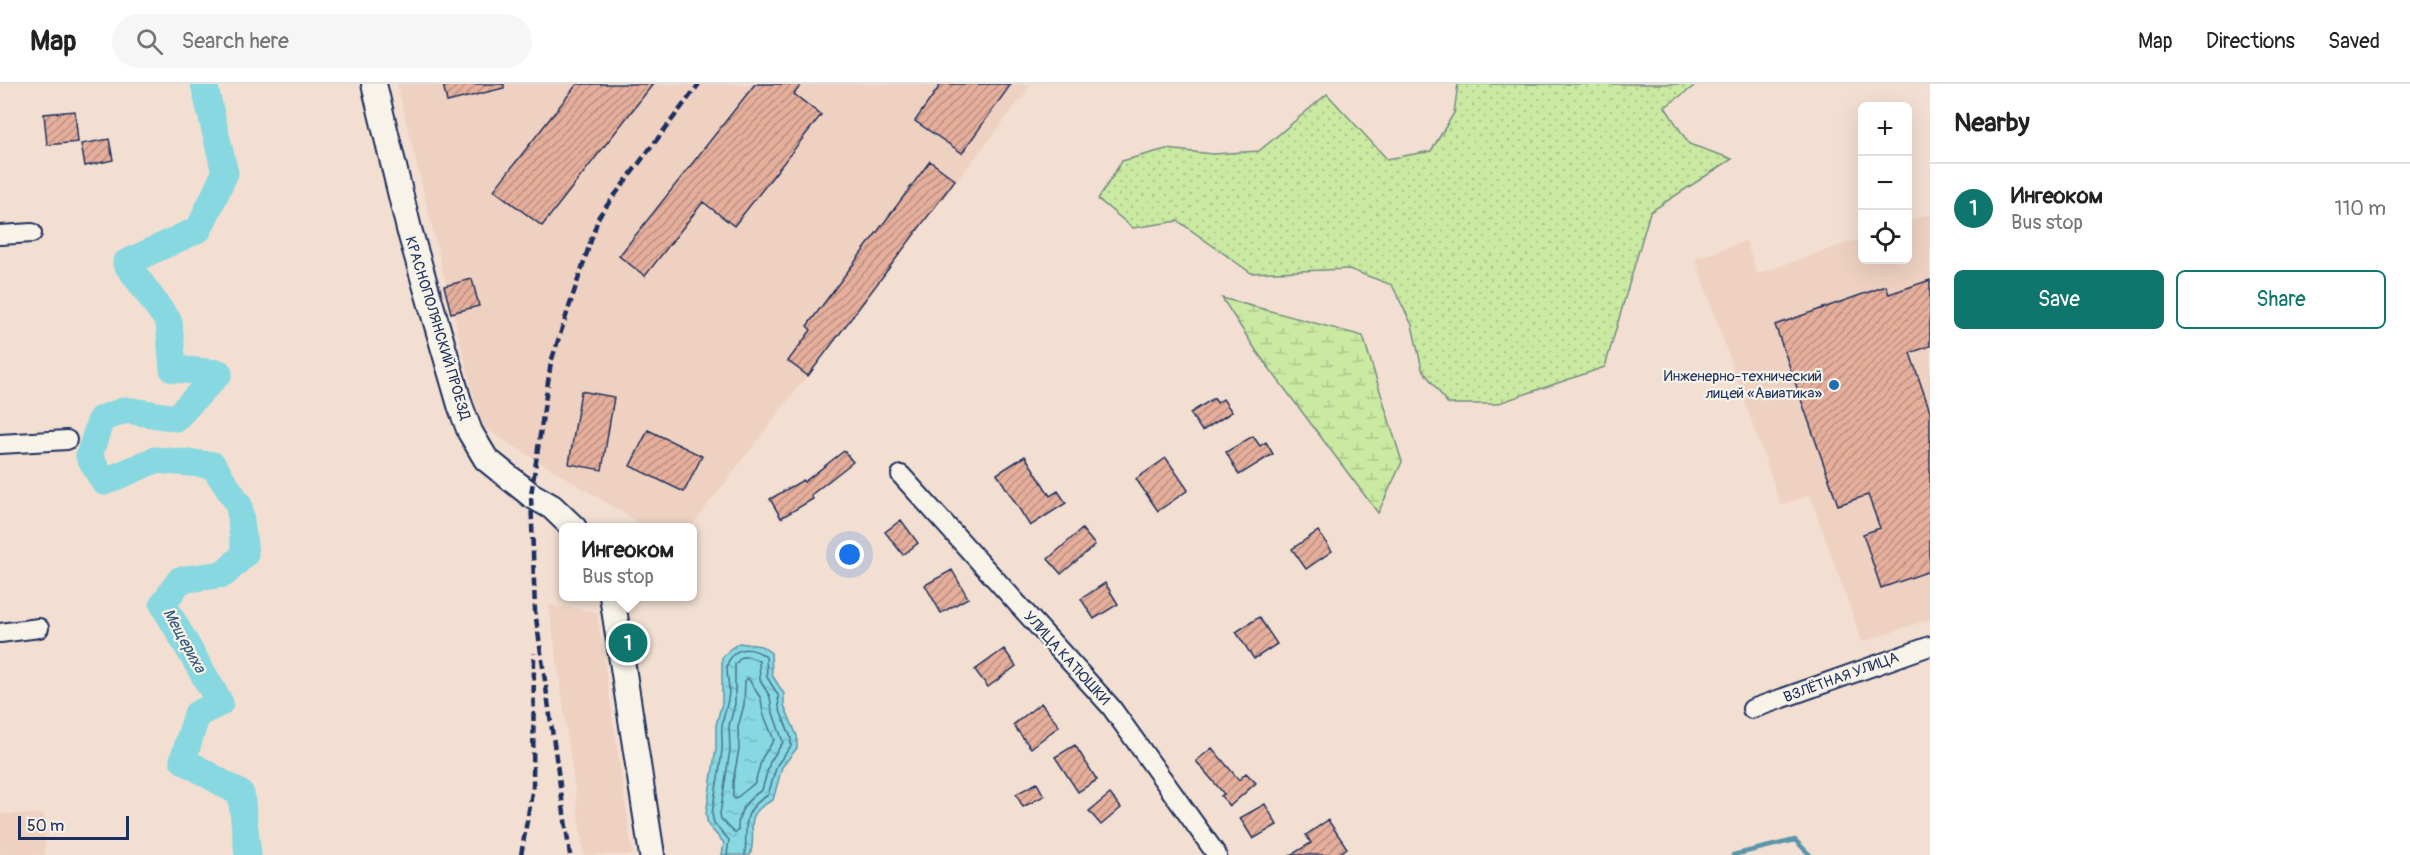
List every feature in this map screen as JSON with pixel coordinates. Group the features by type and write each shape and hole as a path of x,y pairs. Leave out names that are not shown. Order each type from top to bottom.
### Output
{"main road":[{"name":"КРАСНОПОЛЯНСКИЙ ПРОЕЗД","path":"374,84 409,229 460,405 470,432 486,459 531,495 552,507 569,523"},
{"path":"613,601 652,855"}],"street":[{"path":"0,235 32,233"},
{"path":"0,444 67,440"},
{"name":"УЛИЦА КАТЮШКИ","path":"901,475 1111,707 1217,855"},
{"path":"0,633 39,628"},
{"name":"ВЗЛЁТНАЯ УЛИЦА","path":"1752,709 1930,645"}],"shaded area":[{"path":"397,84 1032,84 694,523 639,523 481,426"},
{"name":"Инженерно-технический лицей «Авиатика»","path":"1930,214 1930,619 1862,642 1810,495 1781,505 1695,259 1746,241 1757,274 1858,239 1858,264 1912,264 1912,221"},
{"path":"549,605 597,612 633,855 584,855"},
{"path":"0,814 44,814 45,855 0,855"}],"green space":[{"path":"1458,84 1697,84 1665,107 1689,144 1732,159 1650,212 1605,367 1496,404 1448,404 1422,369 1412,325 1392,285 1349,269 1251,273 1178,221 1133,228 1098,199 1122,161 1166,149 1213,154 1259,151 1327,94 1387,159 1431,151 1454,113"},
{"path":"1222,298 1363,336 1402,462 1378,513 1257,352"}],"water":[{"path":"739,643 761,646 771,653 772,675 784,694 784,705 797,736 797,748 782,767 773,800 756,812 753,818 750,855 722,855 724,843 708,825 706,814 716,748 716,725 722,703 722,658"}],"building":[{"path":"443,84 504,84 504,88 447,102"},
{"path":"577,84 653,84 542,226 494,190"},
{"path":"755,84 802,84 794,94 821,115 734,226 703,202 645,276 619,256"},
{"path":"941,84 1011,84 962,153 915,121"},
{"path":"75,111 78,142 47,145 44,114"},
{"path":"109,139 113,160 85,166 81,144"},
{"path":"930,161 955,180 808,376 788,361 811,330 807,326"},
{"path":"472,279 479,306 451,313 444,286"},
{"path":"1930,280 1930,346 1910,353 1930,411 1930,571 1881,588 1863,534 1880,528 1868,495 1838,505 1775,325 1886,286 1889,294"},
{"path":"581,391 614,397 602,470 569,464"},
{"path":"1214,398 1217,403 1223,399 1232,412 1202,431 1190,413"},
{"path":"648,430 702,456 684,492 630,466"},
{"path":"1253,436 1260,446 1266,442 1273,454 1239,475 1226,452"},
{"path":"844,451 853,462 811,495 813,499 781,518 770,499 803,480 804,482"},
{"path":"1025,456 1050,496 1058,491 1066,503 1030,526 997,474"},
{"path":"1166,458 1188,490 1158,511 1136,479"},
{"path":"901,520 918,543 903,555 885,532"},
{"path":"1082,529 1095,545 1061,574 1048,559"},
{"path":"1318,531 1332,551 1306,569 1292,549"},
{"path":"952,570 968,598 941,613 925,585"},
{"path":"1105,583 1118,604 1094,619 1081,599"},
{"path":"1259,617 1277,644 1254,659 1236,632"},
{"path":"1004,649 1016,666 988,687 975,670"},
{"path":"1041,703 1059,726 1031,748 1013,725"},
{"path":"1075,745 1097,780 1078,792 1055,757"},
{"path":"1212,748 1239,780 1246,773 1256,783 1230,806 1221,796 1224,794 1196,761"},
{"path":"1037,783 1044,796 1023,807 1016,794"},
{"path":"1110,794 1121,808 1101,825 1089,811"},
{"path":"1265,804 1277,825 1253,839 1240,818"},
{"path":"1328,820 1347,848 1337,855 1291,855 1311,843 1306,835"}],"waterway":[{"name":"Мещериха","path":"204,84 225,173 199,229 126,263 169,322 173,369 219,373 176,418 126,410 101,419 89,456 104,482 155,460 213,465 239,505 245,554 224,574 180,580 163,604 220,703 197,714 183,760 241,794 248,855"},
{"path":"1733,855 1795,840 1810,855"}],"railway":[{"path":"570,855 535,611 531,495 551,362 599,216 699,84"},
{"path":"521,855 533,787 534,653"}],"place":[{"name":"Инженерно-технический лицей «Авиатика»","path":"1834,385"},
{"name":"Ингеоком","path":"628,643"}]}
